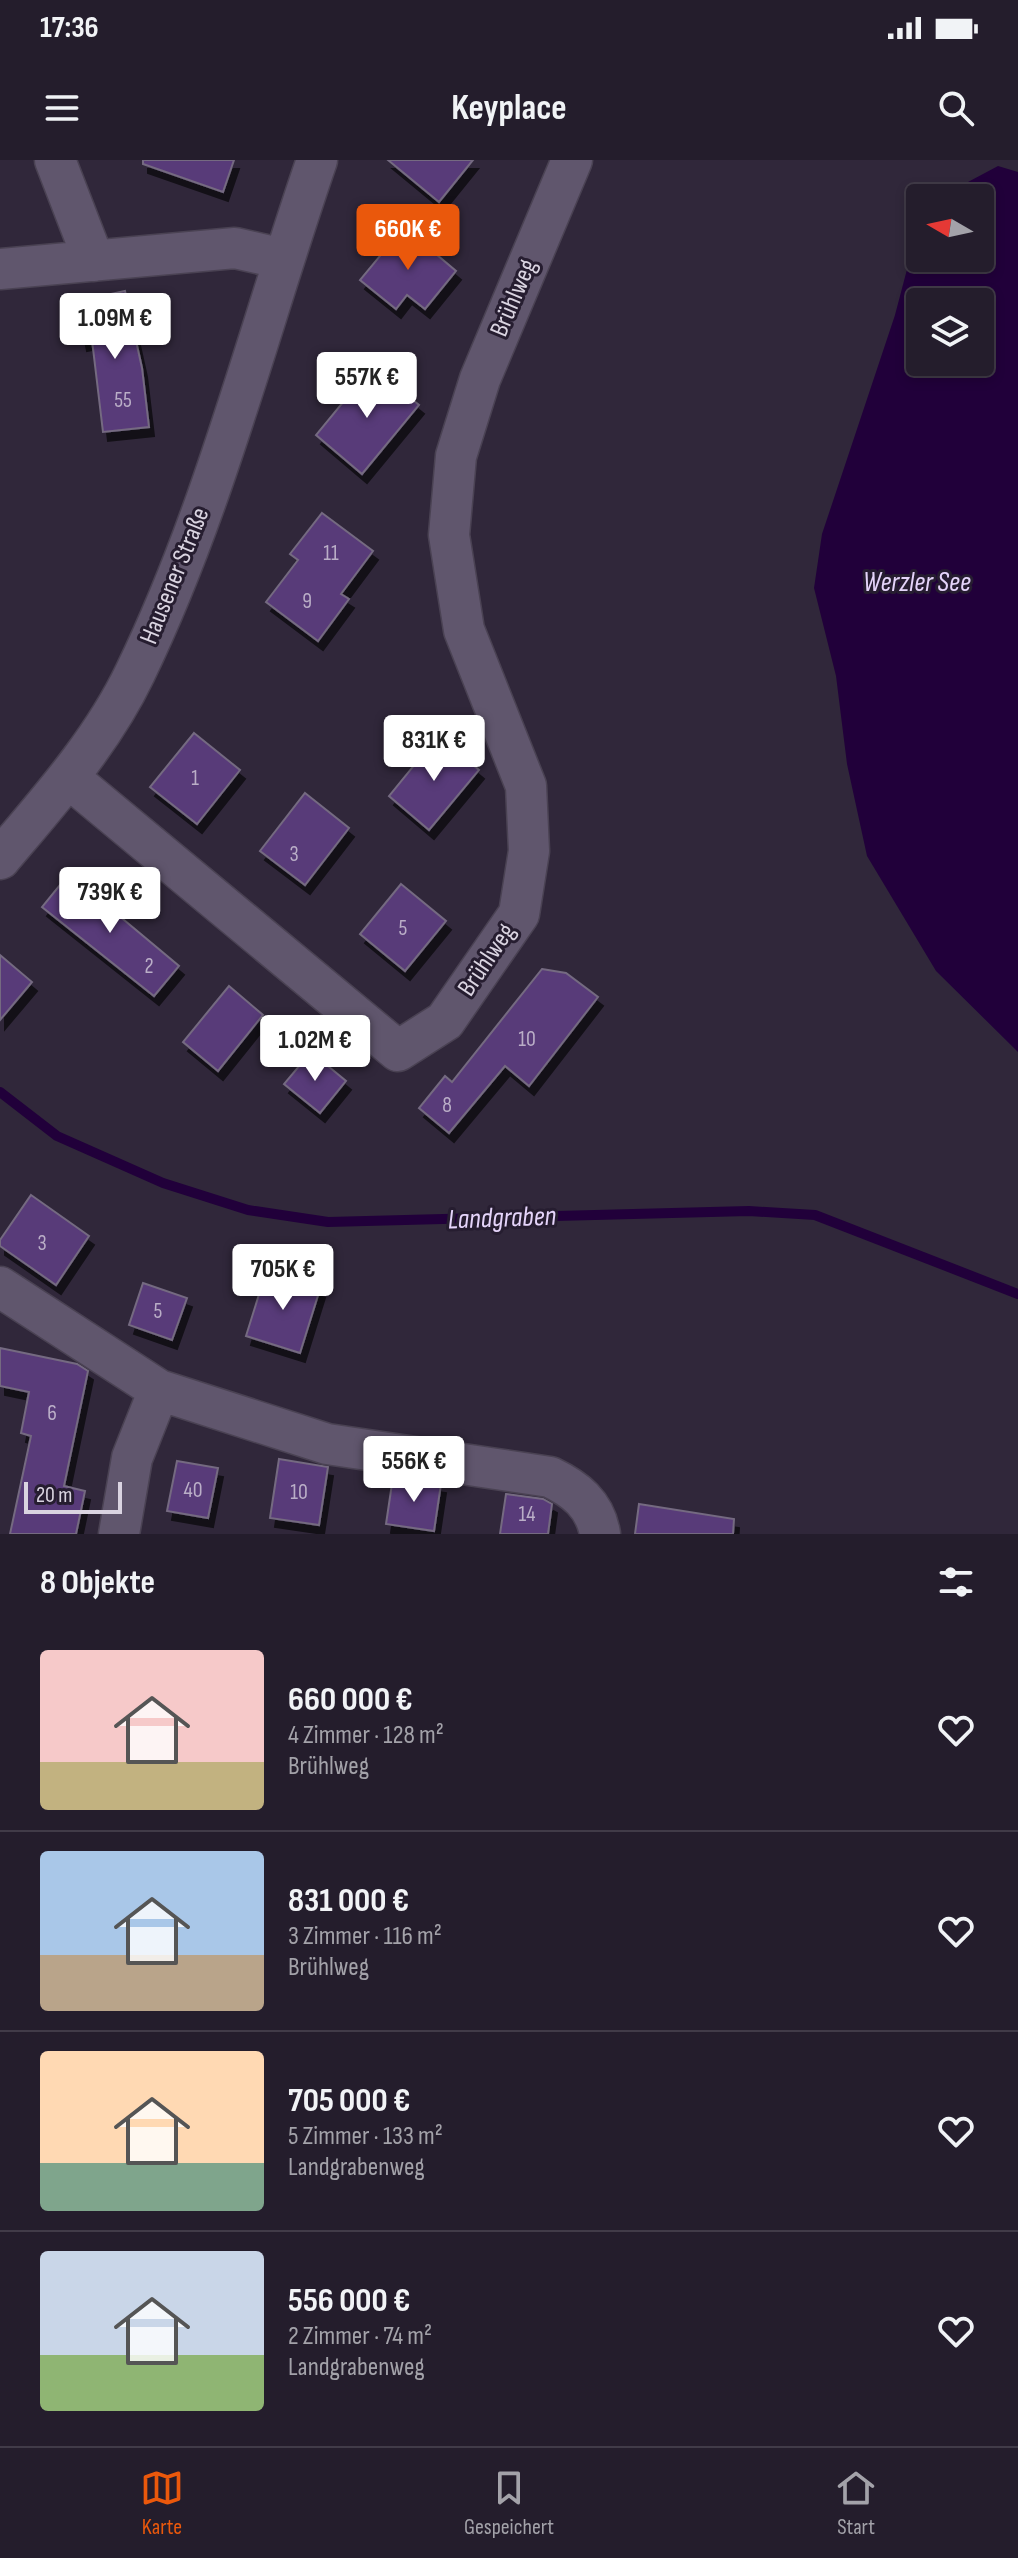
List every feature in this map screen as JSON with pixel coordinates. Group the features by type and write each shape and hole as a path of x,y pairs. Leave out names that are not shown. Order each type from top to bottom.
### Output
{"street":[{"path":"55,160 94,261"},
{"name":"Hausener Straße","path":"0,859 69,778 134,676 197,529 317,160"},
{"name":"Brühlweg","path":"69,778 398,1051 445,1021 519,914 529,851 526,786 464,630 456,592 449,535 456,456 480,379 572,160"},
{"path":"0,269 235,248 283,259"},
{"path":"0,1287 159,1390 327,1444 550,1477 578,1491 598,1520 600,1534"},
{"path":"119,1534 132,1458 159,1390"}],"water":[{"name":"Werzler See","path":"998,166 1018,172 1018,1052 936,971 867,856 847,764 836,676 814,588 822,534 895,315 906,272 994,272 994,184 964,184"}],"building":[{"path":"143,160 234,160 223,192 143,164"},
{"path":"388,160 473,160 439,202"},
{"path":"404,227 456,271 425,309 407,295 396,309 360,280"},
{"path":"125,291 142,368 149,427 103,432 92,340 82,342 74,302"},
{"path":"372,367 419,405 362,474 316,435"},
{"path":"322,513 373,551 341,594 349,599 318,641 266,602 298,560 290,554"},
{"path":"194,733 240,770 197,824 150,787"},
{"path":"438,736 479,770 429,830 389,796"},
{"path":"305,793 349,828 305,885 260,851"},
{"path":"69,874 179,966 154,996 42,907"},
{"path":"401,884 446,921 405,971 360,934"},
{"path":"0,955 32,982 0,1020"},
{"path":"542,969 566,973 598,997 529,1086 505,1066 449,1133 419,1108 445,1076 452,1082"},
{"path":"229,986 263,1015 218,1071 183,1042"},
{"path":"311,1052 346,1081 320,1113 284,1084"},
{"path":"31,1195 89,1236 56,1285 0,1246 0,1240"},
{"path":"266,1272 320,1289 300,1353 246,1336"},
{"path":"143,1283 187,1298 172,1340 129,1325"},
{"path":"0,1348 77,1364 88,1371 64,1486 85,1491 76,1534 10,1534 31,1436 21,1433 29,1392 0,1386"},
{"path":"279,1459 328,1467 319,1525 270,1518"},
{"path":"177,1461 218,1468 208,1518 167,1511"},
{"path":"393,1477 441,1484 434,1531 386,1524"},
{"path":"506,1494 543,1499 552,1504 548,1534 500,1534"},
{"path":"639,1504 734,1519 733,1534 635,1534"}],"waterway":[{"name":"Landgraben","path":"0,1092 57,1136 163,1183 248,1210 328,1222 749,1211 815,1215 1018,1294"}]}
